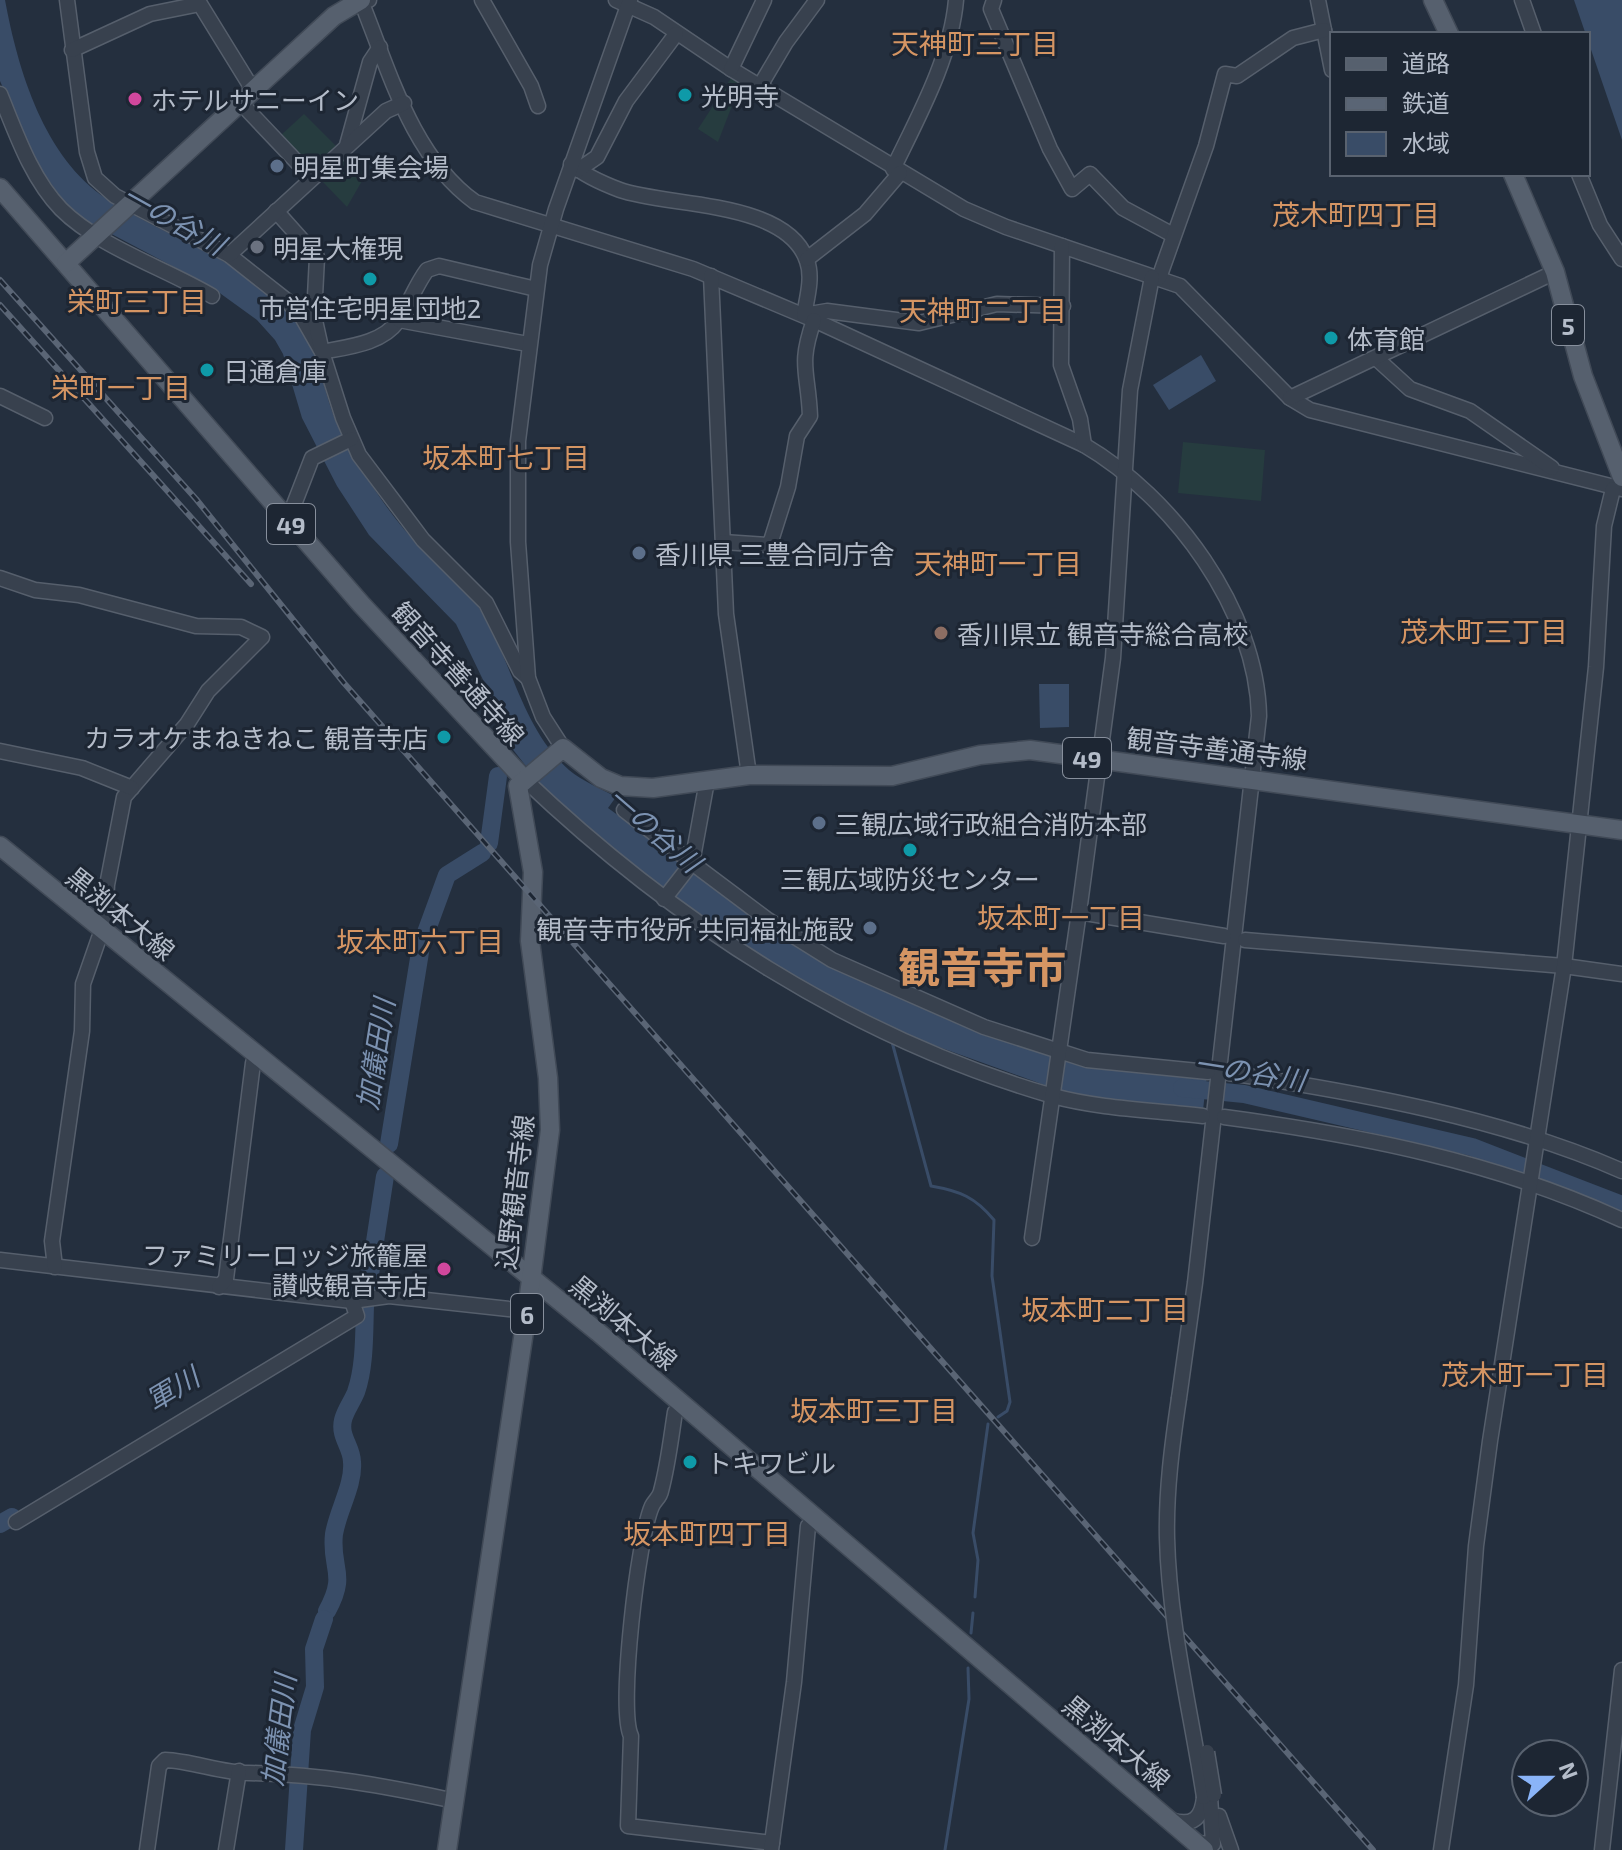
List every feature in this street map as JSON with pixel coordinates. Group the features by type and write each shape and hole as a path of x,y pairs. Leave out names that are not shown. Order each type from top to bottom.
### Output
{"main road":[{"path":"66,263 334,16 361,0"},
{"path":"1433,0 1447,32"},
{"name":"5","path":"1514,176 1555,272 1583,376 1619,485"},
{"name":"観音寺善通寺線","path":"0,188 361,604 526,776 560,750 601,778 620,786 671,787 749,775 892,776 1015,749 1253,777 1622,830"},
{"name":"込野観音寺線","path":"447,1850 527,1311 550,1130 550,1100 530,941 532,853 517,799 518,786 526,776"},
{"name":"黒渕本大線","path":"0,846 598,1332 1168,1819 1210,1846"}],"street":[{"path":"67,0 87,152 95,178 129,203 229,255 286,300 313,334 322,352"},
{"path":"369,0 361,0 426,152 460,191 490,209 711,276 1084,445 1124,470 1176,525 1224,593 1244,630 1258,691 1253,777 1182,1398 1175,1511 1181,1605 1210,1796 1210,1846"},
{"path":"482,0 531,86 538,106"},
{"path":"731,69 764,0"},
{"path":"760,86 786,42 817,0"},
{"path":"807,259 865,214 896,171 923,107 954,18 956,0"},
{"path":"994,0 991,9 1050,149 1072,189 1090,174 1123,208 1173,235"},
{"path":"1318,0 1330,60"},
{"path":"1522,0 1533,32"},
{"path":"560,750 528,678 517,485 528,344 550,226 575,167 625,2 654,17 676,34 896,171 964,209 1180,286 1290,398 1323,416 1619,485 1604,526 1596,667 1564,966 1476,1546 1466,1685 1441,1850"},
{"path":"72,50 150,14 200,4 246,96 312,178"},
{"path":"1032,1238 1102,760 1113,658 1130,390 1156,278 1206,146 1225,74 1237,76 1293,38 1324,30"},
{"path":"575,167 597,157 626,101 676,34"},
{"path":"347,146 370,62 380,47"},
{"path":"0,94 18,137 45,187 60,207 96,234 212,296"},
{"path":"229,255 386,111 404,103"},
{"path":"575,167 622,191 732,209 786,234 807,259 810,273 809,318 802,367 810,416 797,436 788,487 771,541 767,545 723,542"},
{"path":"1580,176 1600,225 1622,259"},
{"path":"276,211 317,257 314,316 322,352 351,439 396,509 486,603 520,671 528,678"},
{"path":"1062,246 1061,365 1080,419 1084,445"},
{"path":"322,352 357,345 386,333 399,320 427,270 439,266 536,289"},
{"path":"1290,398 1555,272"},
{"path":"711,276 726,614 749,775"},
{"path":"809,318 827,311 919,323 997,304 1063,306"},
{"path":"399,320 528,344"},
{"path":"1376,358 1410,389 1470,411 1559,473"},
{"path":"0,396 45,418"},
{"path":"288,520 312,458 351,439"},
{"path":"0,578 35,590 79,595 196,626 241,627 262,637 258,645 208,691 187,724 124,797 107,885 105,923"},
{"path":"0,751 82,768 132,788"},
{"path":"526,776 589,841 664,899 796,986 862,1023 1053,1095 1365,1139 1529,1183 1622,1220"},
{"path":"664,899 692,863 707,781"},
{"path":"624,810 768,920 865,977 984,1027 1087,1060 1294,1083 1537,1136 1622,1171"},
{"path":"1079,912 1224,936"},
{"path":"55,1267 52,1241 82,1031 83,984 99,938"},
{"path":"1245,940 1564,966 1622,974"},
{"path":"219,1287 226,1279 253,1063"},
{"path":"0,1260 352,1301 389,1296 527,1311"},
{"path":"16,1522 357,1316 352,1301"},
{"path":"1182,1398 1169,1467 1168,1553 1210,1796 1231,1850"},
{"path":"675,1412 661,1495 652,1506 646,1533 630,1647 625,1724 631,1736 628,1826 772,1846 794,1682 808,1526"},
{"path":"1602,1850 1622,1670"},
{"path":"147,1850 160,1762 171,1760 239,1771 300,1774 382,1785 455,1801"},
{"path":"226,1850 239,1771"},
{"path":"1168,1819 1184,1824 1192,1822 1200,1816 1210,1796"},
{"path":"1210,1846 1217,1812"}],"green space":[{"path":"733,75 742,80 718,142 698,129"},
{"path":"304,114 337,147 313,169 280,136"},
{"path":"343,159 366,174 347,207 322,181"},
{"path":"1183,442 1265,450 1261,501 1178,493"}],"water":[{"path":"0,0 5,0 26,83 37,110 66,160 85,182 130,213 249,277 271,294 301,326 315,356 335,419 368,479 409,535 476,603 539,733 552,753 569,770 616,797 608,808 765,922 1047,1051 1207,1075 1203,1110 1075,1096 886,1028 753,955 662,890 597,838 540,784 500,733 486,686 456,624 369,535 337,486 302,418 283,354 275,340 257,320 210,286 85,220 62,199 36,162 0,81"},
{"path":"1574,0 1622,0 1622,140 1590,47 1590,32 1585,32"},
{"path":"1201,355 1216,381 1169,410 1153,385"},
{"path":"1039,684 1069,684 1069,727 1040,728"}],"waterway":[{"name":"加儀田川","path":"489,843 498,776"},
{"name":"加儀田川","path":"389,1144 421,946 447,875 482,853"},
{"path":"892,1042 931,1186 966,1196 994,1220 992,1276 1010,1402 1007,1411 998,1417"},
{"name":"一の谷川","path":"1182,1088 1244,1094 1472,1147 1622,1205"},
{"name":"加儀田川","path":"367,1294 385,1176"},
{"name":"加儀田川","path":"327,1611 337,1579 334,1534 352,1471 342,1426 361,1372 365,1306"},
{"path":"975,1597 978,1560 973,1533 988,1424"},
{"name":"軍川","path":"0,1524 12,1517"},
{"path":"971,1633 973,1613"},
{"name":"加儀田川","path":"294,1850 302,1730 315,1687 314,1649 324,1619"},
{"path":"945,1850 969,1699 968,1668"}],"railway":[{"path":"0,280 196,499 344,683 1373,1850"},
{"path":"0,305 251,584"}],"place":[{"name":"光明寺","path":"685,95"},
{"name":"ホテルサニーイン","path":"135,99"},
{"name":"明星町集会場","path":"277,166"},
{"name":"明星大権現","path":"257,247"},
{"name":"市営住宅明星団地2","path":"370,279"},
{"name":"体育館","path":"1331,338"},
{"name":"日通倉庫","path":"207,370"},
{"name":"香川県 三豊合同庁舎","path":"639,553"},
{"name":"香川県立 観音寺総合高校","path":"941,633"},
{"name":"カラオケまねきねこ 観音寺店","path":"444,737"},
{"name":"三観広域行政組合消防本部","path":"819,823"},
{"name":"三観広域防災センター","path":"910,850"},
{"name":"観音寺市役所 共同福祉施設","path":"870,928"},
{"name":"ファミリーロッジ旅籠屋 讃岐観音寺店","path":"444,1269"},
{"name":"トキワビル","path":"690,1462"}],"district":[{"name":"天神町三丁目","path":"975,43"},
{"name":"茂木町四丁目","path":"1356,214"},
{"name":"栄町三丁目","path":"137,301"},
{"name":"天神町二丁目","path":"983,310"},
{"name":"栄町一丁目","path":"121,387"},
{"name":"坂本町七丁目","path":"506,457"},
{"name":"天神町一丁目","path":"998,563"},
{"name":"茂木町三丁目","path":"1484,631"},
{"name":"坂本町一丁目","path":"1061,917"},
{"name":"坂本町六丁目","path":"420,941"},
{"name":"観音寺市","path":"982,966"},
{"name":"坂本町二丁目","path":"1105,1309"},
{"name":"茂木町一丁目","path":"1525,1374"},
{"name":"坂本町三丁目","path":"874,1410"},
{"name":"坂本町四丁目","path":"707,1533"}]}
